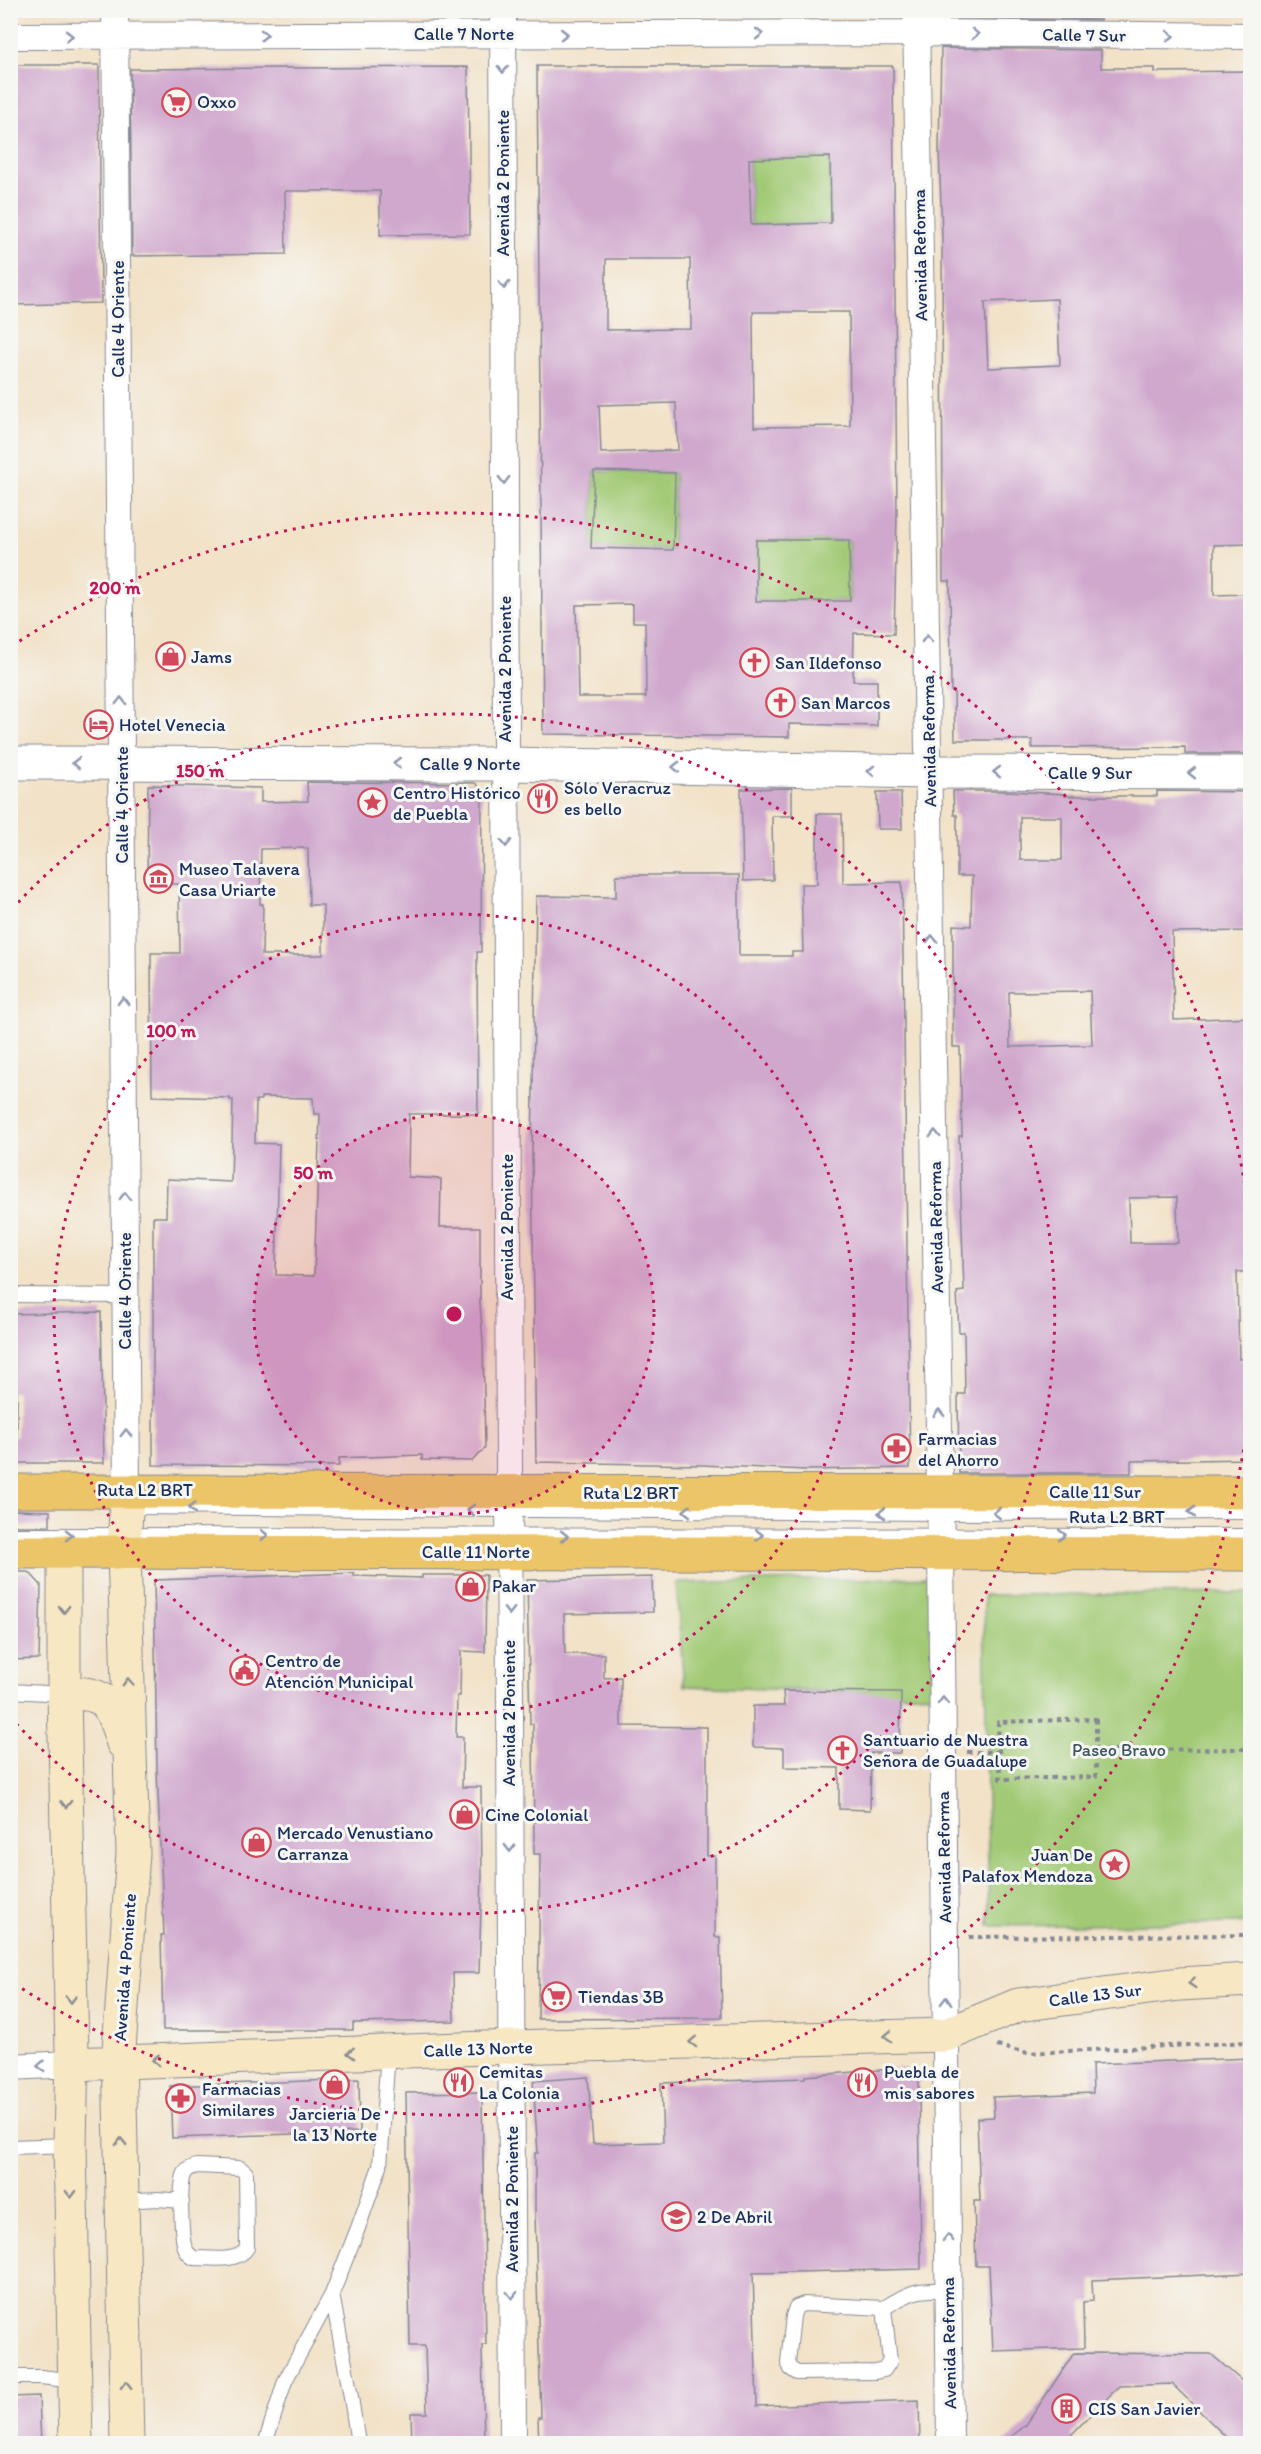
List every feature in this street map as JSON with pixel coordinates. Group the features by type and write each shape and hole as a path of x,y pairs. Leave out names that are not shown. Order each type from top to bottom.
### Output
{"main road":[{"name":"Calle 11 Norte","path":"10,1491 123,1518 508,1544 941,1523"},
{"name":"Calle 11 Sur","path":"941,1523 1251,1492"},
{"name":"Calle 11 Norte","path":"10,1552 64,1550 123,1518 508,1501 941,1523"},
{"name":"Avenida 4 Poniente","path":"123,1518 133,1853 119,2062 127,2444"},
{"path":"941,1523 1251,1554"},
{"path":"64,1550 64,1694 72,2064 70,2145 76,2444"},
{"path":"64,1694 93,1694 105,1703 114,1719 130,1762"},
{"name":"Calle 13 Sur","path":"946,2034 1018,2005 1180,1984 1251,1980"},
{"name":"Calle 13 Norte","path":"72,2064 511,2047 946,2034"}],"street":[{"name":"Avenida 2 Poniente","path":"503,22 513,2444"},
{"name":"Calle 7 Norte","path":"10,36 116,23 916,22"},
{"name":"Calle 7 Sur","path":"916,22 1251,36"},
{"name":"Avenida Reforma","path":"916,22 941,1523 950,2444"},
{"name":"Calle 4 Oriente","path":"116,23 125,1296 123,1518"},
{"name":"Calle 9 Norte","path":"10,763 506,764 930,772"},
{"name":"Calle 9 Sur","path":"930,772 1251,773"},
{"name":"Calle 13 Norte","path":"10,2067 72,2064"}],"lane":[{"path":"10,1294 125,1296"},
{"name":"Ruta L2 BRT","path":"941,1523 1251,1512"},
{"path":"10,1535 123,1518"},
{"name":"Ruta L2 BRT","path":"941,1523 1251,1536"},
{"path":"10,1691 64,1694"},
{"path":"265,2444 285,2381 332,2294 380,2166 388,2052"},
{"path":"10,2147 70,2145"},
{"path":"197,2166 240,2168 246,2173 248,2178 247,2248 244,2253 234,2258 194,2258 188,2255 184,2247 182,2201 184,2175 188,2169 197,2166"},
{"path":"122,2201 158,2199 182,2201"},
{"path":"884,2308 890,2361 884,2370 797,2373 791,2369 788,2362 796,2307 804,2304 884,2308 906,2294 921,2289 949,2290"},
{"path":"332,2294 351,2397 357,2444"},
{"path":"10,2377 41,2377 75,2381"}],"path":[{"path":"1096,1719 1096,1750 1096,1777 1000,1779 998,1722 1096,1719"},
{"path":"1096,1750 1251,1749"},
{"path":"963,1752 999,1752"},
{"path":"967,1937 1251,1935"},
{"path":"946,2034 1028,2053 1251,2042"}],"green space":[{"path":"830,157 831,223 751,225 749,159"},
{"path":"594,471 675,473 673,550 591,548"},
{"path":"756,540 849,540 850,601 756,601"},
{"path":"936,1577 937,1695 684,1686 676,1583"},
{"name":"Paseo Bravo","path":"1250,1593 1250,1923 989,1926 984,1595"}],"building":[{"path":"941,10 1102,10 1101,20 941,18"},
{"path":"941,48 1101,50 1101,68 1155,68 1155,72 1251,71 1251,544 1214,545 1214,595 1251,594 1251,754 1185,754 1185,747 1032,748 1032,740 955,740 954,691 951,691 950,581 943,581 942,236 939,149","holes":["1057,299 1060,365 988,368 985,302"]},
{"path":"10,65 99,65 101,303 10,305"},
{"path":"537,66 893,66 897,514 894,634 854,633 853,681 877,681 877,726 789,724 789,737 543,734","holes":["830,157 831,223 751,225 749,159","606,259 690,259 691,329 606,330","753,312 849,312 850,426 754,427","676,403 678,450 601,453 599,405","594,471 675,473 673,550 591,548","756,540 849,540 850,601 756,601","633,604 633,622 645,622 646,697 578,697 576,605"]},
{"path":"468,67 470,234 380,235 380,191 285,191 286,254 132,256 130,69"},
{"path":"307,782 475,783 482,789 481,952 477,952 478,1114 409,1114 408,1177 441,1179 440,1227 480,1227 485,1448 472,1461 422,1460 422,1455 339,1458 339,1466 153,1465 153,1217 166,1217 167,1179 231,1182 233,1100 230,1098 152,1096 151,953 180,953 179,884 147,884 148,785 261,788 261,802 308,801","holes":["308,848 309,905 323,905 323,955 262,955 261,849","261,1097 313,1098 314,1114 320,1114 314,1276 276,1275 279,1144 255,1143 256,1100 261,1100"]},
{"path":"792,788 792,816 772,816 773,880 743,881 741,789"},
{"path":"953,791 1007,791 1065,794 1065,796 1157,796 1157,791 1251,792 1251,931 1172,932 1174,1020 1251,1017 1251,1272 1237,1272 1239,1359 1251,1359 1251,1459 1131,1461 1131,1473 959,1473 958,1394 965,1394 964,1332 959,1332 957,1292 964,1291 959,1136 962,1136 960,1047 953,1047 953,925 971,926 972,876 957,876 957,815 954,815","holes":["1020,817 1062,817 1062,860 1020,860","1090,991 1092,1045 1010,1047 1009,992","1177,1197 1178,1243 1130,1243 1129,1198"]},
{"path":"877,792 901,792 902,829 878,829"},
{"path":"817,814 842,814 843,883 902,882 910,1468 805,1470 702,1465 536,1462 532,1153 536,896 616,897 616,875 739,875 739,956 792,956 792,952 803,952 801,884 817,884"},
{"path":"101,1312 104,1463 10,1463 10,1437 17,1437 17,1392 10,1392 10,1314"},
{"path":"10,1510 50,1511 50,1526 10,1526"},
{"path":"10,1572 29,1572 41,1585 39,1659 10,1660"},
{"path":"354,1573 354,1576 422,1578 422,1575 486,1575 485,1652 461,1651 456,1737 463,1737 462,1787 481,1787 482,1875 479,1973 453,1973 454,2021 353,2023 353,2030 163,2030 161,1935 164,1935 157,1771 154,1580"},
{"path":"652,1577 653,1612 564,1614 565,1654 604,1654 604,1678 621,1677 621,1726 707,1727 707,1856 715,1856 715,1937 720,1937 722,2018 538,2019 540,1854 534,1854 533,1724 530,1724 527,1580"},
{"name":"Santuario de Nuestra Señora de Guadalupe","path":"783,1691 901,1692 900,1753 871,1753 870,1810 839,1809 839,1768 784,1767 784,1748 753,1747 753,1706 784,1706"},
{"path":"1251,2058 1251,2273 1092,2280 1093,2301 1083,2302 1084,2348 993,2351 989,2266 976,2266 974,2201 980,2201 977,2118 994,2117 993,2097 1093,2093 1092,2064"},
{"path":"905,2068 919,2081 921,2269 753,2273 757,2406 919,2400 920,2444 539,2444 538,2417 541,2417 535,2214 535,2153 538,2153 533,2081 588,2077 593,2144 663,2142 661,2083 805,2078 805,2076"},
{"path":"359,2079 360,2132 172,2138 170,2086"},
{"path":"482,2092 486,2345 482,2345 484,2444 412,2444 411,2413 427,2413 425,2346 410,2346 406,2093"},
{"name":"CIS San Javier","path":"1074,2353 1211,2354 1251,2389 1251,2444 1226,2444 1226,2437 1172,2384 1119,2386 1071,2435 1073,2444 1002,2444 1026,2425"},
{"path":"39,2396 41,2444 10,2444 10,2397"}],"place":[{"name":"Oxxo","path":"176,102"},
{"name":"Jams","path":"170,657"},
{"name":"San Ildefonso","path":"754,663"},
{"name":"San Marcos","path":"780,703"},
{"name":"Hotel Venecia","path":"98,725"},
{"name":"Sólo Veracruz es bello","path":"543,798"},
{"name":"Centro Histórico de Puebla","path":"372,803"},
{"name":"Museo Talavera Casa Uriarte","path":"158,879"},
{"name":"Farmacias del Ahorro","path":"897,1449"},
{"name":"Pakar","path":"471,1586"},
{"name":"Centro de Atención Municipal","path":"244,1671"},
{"name":"Santuario de Nuestra Señora de Guadalupe","path":"842,1750"},
{"name":"Cine Colonial","path":"464,1815"},
{"name":"Mercado Venustiano Carranza","path":"256,1843"},
{"name":"Juan De Palafox Mendoza","path":"1114,1865"},
{"name":"Tiendas 3B","path":"557,1997"},
{"name":"Cemitas La Colonia","path":"458,2082"},
{"name":"Puebla de mis sabores","path":"863,2082"},
{"name":"Jarcieria De la 13 Norte","path":"335,2085"},
{"name":"Farmacias Similares","path":"181,2099"},
{"name":"2 De Abril","path":"676,2217"},
{"name":"CIS San Javier","path":"1067,2409"}]}
